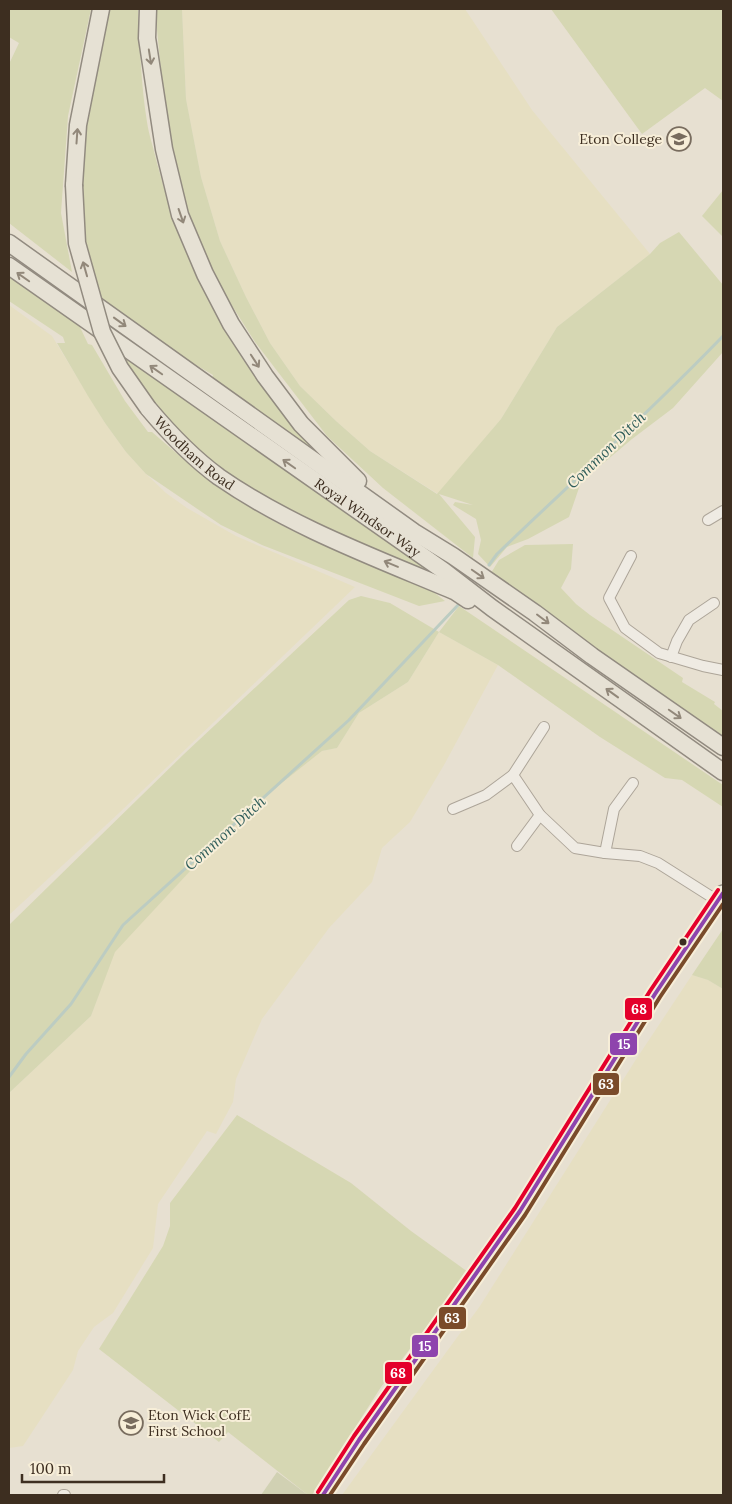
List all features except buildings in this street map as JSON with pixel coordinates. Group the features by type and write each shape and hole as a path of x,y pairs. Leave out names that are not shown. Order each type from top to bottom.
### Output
{"main road":[{"name":"Woodham Road","path":"101,9 78,125 74,185 77,243 102,332 120,368 148,408 182,445 218,476 256,501 345,545 440,577 456,592 491,610 587,675 723,772"},
{"path":"148,9 147,38 164,149 180,215 205,274 231,324 265,376 302,424 344,468 414,532"},
{"name":"Royal Windsor Way","path":"9,243 414,532 453,556 723,747"},
{"name":"Royal Windsor Way","path":"9,266 440,577"},
{"path":"323,1495 359,1440 520,1211 659,988 720,897"}],"street":[{"path":"708,520 723,511"},
{"path":"631,556 609,598 625,628 659,653 723,670"},
{"path":"671,657 677,641 689,620 714,603"},
{"path":"453,809 486,795 513,775 544,727"},
{"path":"513,775 540,815 575,848 640,856 658,863 720,897"},
{"path":"605,853 614,809 633,783"},
{"path":"517,846 540,815"}],"shaded area":[{"path":"182,9 465,9 532,110 650,254 557,327 501,419 438,494 370,451 336,421 300,386 270,343 220,241 201,177 186,99"},
{"path":"9,305 52,336 105,423 126,452 166,493 187,508 236,536 355,587 119,813 9,915"},
{"path":"439,632 498,665 444,765 410,822 382,848 372,882 329,928 262,1019 236,1079 233,1102 216,1134 207,1131 158,1204 153,1248 113,1313 94,1327 78,1351 73,1370 23,1446 9,1448 9,1093 91,1016 114,952 244,813 322,751 337,748 359,713 408,682"},
{"path":"692,975 708,980 723,989 723,1495 342,1495 480,1306 635,1061"}],"green space":[{"path":"9,9 91,9 68,116 61,213 72,272 9,223 9,64 19,43 9,37"},
{"path":"106,9 138,9 142,80 149,132 171,212 211,306 248,366 271,396 333,468 212,381 213,375 169,349 97,299 81,240 81,122"},
{"path":"155,9 182,9 186,99 201,177 220,241 270,343 300,386 336,421 370,451 437,494 501,419 557,327 650,254 660,243 679,232 723,285 723,352 673,408 632,439 581,482 569,517 528,539 507,547 490,567 478,554 481,540 476,519 453,505 455,502 473,505 439,494 475,537 473,558 383,488 327,436 255,342 203,260 168,144"},
{"name":"Eton College","path":"551,9 723,9 723,101 705,88 642,134"},
{"path":"723,190 723,237 702,216"},
{"path":"9,275 79,325 88,344 92,345 125,401 148,432 152,432 209,480 267,518 335,550 427,587 445,601 419,606 262,545 221,525 146,474 126,452 88,396 57,343 65,343 63,337 9,301"},
{"path":"116,352 147,369 433,571 396,560 274,508 171,432"},
{"path":"573,544 571,569 561,588 590,615 683,678 682,682 715,702 714,704 723,711 723,737 593,647 491,573 499,560 525,545"},
{"path":"361,596 390,603 439,632 408,682 359,713 337,748 322,751 244,813 115,952 91,1016 9,1093 9,925 184,754 349,600"},
{"path":"459,606 723,785 723,807 682,780 665,778 600,737 498,665 439,632"},
{"path":"723,929 723,989 708,980 692,975"},
{"path":"237,1115 351,1183 411,1231 468,1272 381,1387 312,1495 308,1495 228,1432 219,1442 99,1349 163,1246 170,1226 170,1203"},
{"path":"277,1472 308,1495 261,1495"}],"waterway":[{"name":"Common Ditch","path":"489,565 497,554 640,419 723,336"},
{"name":"Common Ditch","path":"9,1077 26,1054 71,1004 123,925 349,720 459,604"}],"transit line":[{"name":"68","path":"318,1492 354,1436 515,1208 650,991 718,890"},
{"name":"15","path":"323,1495 359,1440 520,1211 655,994 723,893"},
{"name":"63","path":"330,1495 525,1215 660,997 723,904"}],"place":[{"name":"Eton College","path":"679,139"},
{"name":"Eton Wick CofE First School","path":"131,1423"}]}
